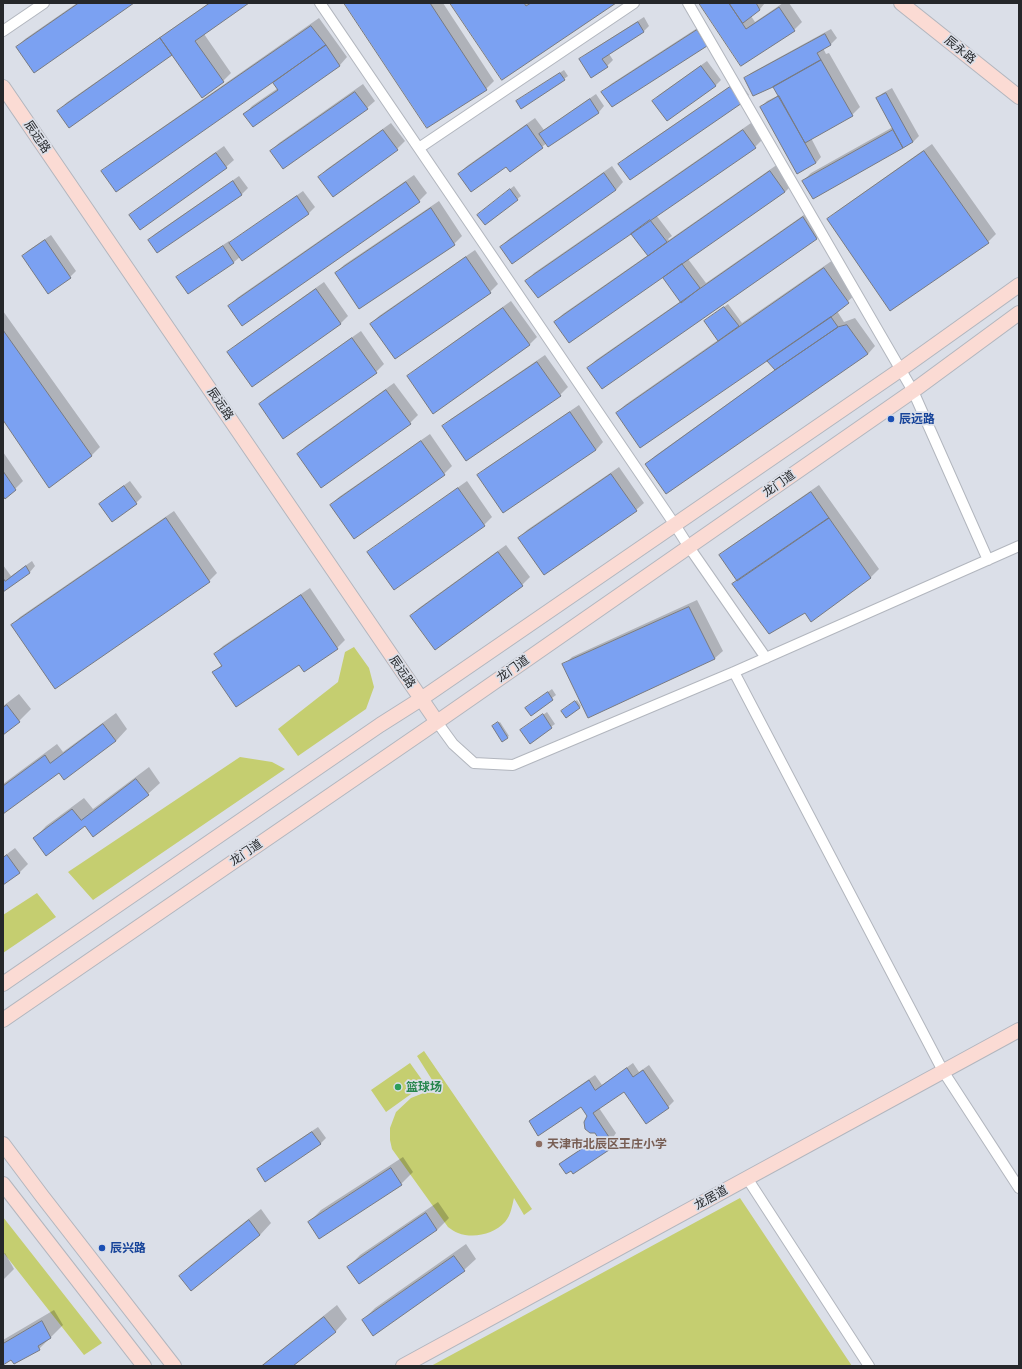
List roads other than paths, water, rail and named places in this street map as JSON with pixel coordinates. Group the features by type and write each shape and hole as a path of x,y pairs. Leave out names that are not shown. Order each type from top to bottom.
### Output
{"main road":[{"name":"辰永路","path":"902,3 1019,97"},
{"name":"辰远路","path":"3,87 437,722"},
{"path":"3,984 900,370 1019,285"},
{"name":"龙门道","path":"3,1020 437,722 913,391 1019,313"},
{"name":"龙居道","path":"403,1366 1019,1030"},
{"path":"3,1144 174,1366"},
{"path":"3,1184 144,1366"}],"street":[{"path":"3,31 44,3"},
{"path":"320,3 675,524 688,547 766,658"},
{"path":"419,148 634,3"},
{"path":"688,3 913,391 988,560"},
{"path":"437,722 452,744 474,763 513,765 734,672 1019,546"},
{"path":"734,672 943,1071 1019,1188"},
{"path":"747,1178 869,1366"}],"place":[{"name":"辰远路","path":"891,419"},
{"name":"篮球场","path":"398,1087"},
{"name":"天津市北辰区王庄小学","path":"539,1144"},
{"name":"辰兴路","path":"102,1248"}]}
